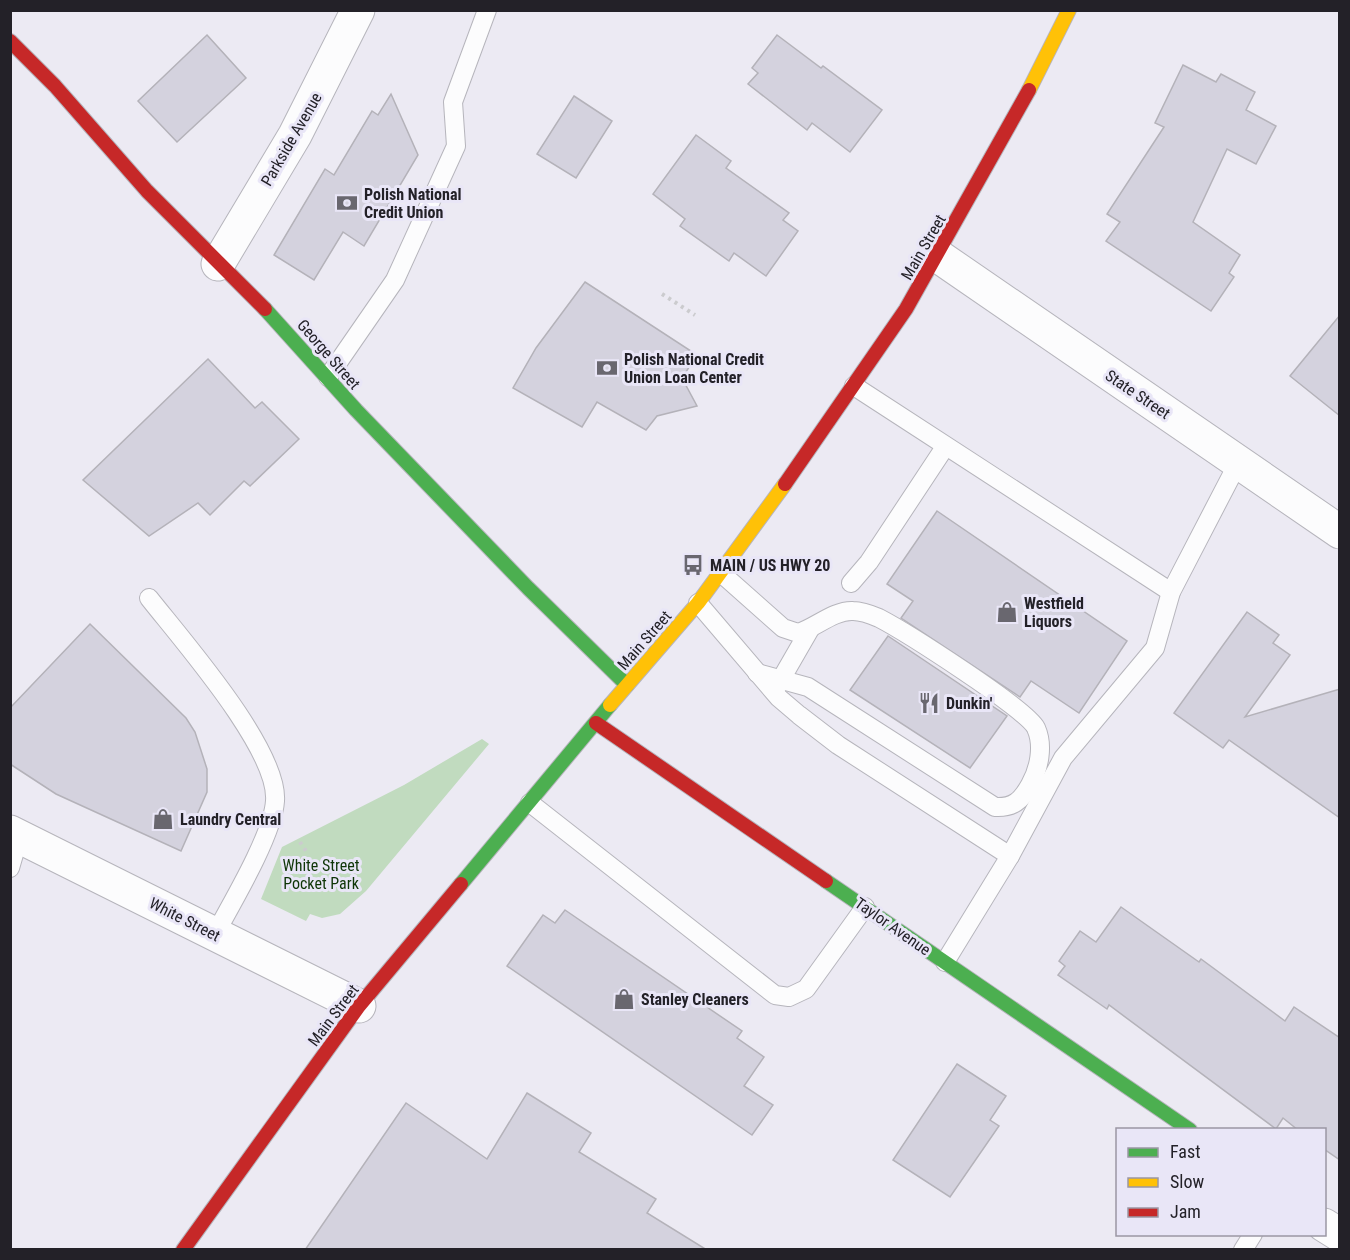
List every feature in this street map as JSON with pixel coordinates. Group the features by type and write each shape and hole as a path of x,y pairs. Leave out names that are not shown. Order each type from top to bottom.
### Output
{"street":[{"name":"Parkside Avenue","path":"218,264 295,135 358,10"},
{"name":"Main Street","path":"183,1250 359,1006 721,573 854,386 938,256 1016,115 1069,10"},
{"name":"George Street","path":"10,41 55,86 147,190 291,335 528,588 627,685"},
{"name":"State Street","path":"938,256 1340,532"},
{"name":"Taylor Avenue","path":"596,723 1187,1128"},
{"name":"White Street","path":"15,835 359,1006"},
{"path":"1326,1226 1340,1235"}],"lane":[{"path":"328,377 395,280 456,146 453,102 487,10"},
{"path":"854,386 1171,592"},
{"path":"851,583 869,562 945,447"},
{"path":"945,962 1010,856 1063,758 1155,648 1171,592 1238,463"},
{"path":"721,573 783,628 798,633 851,610 877,617 1029,718 1036,728 1040,745 1039,762 1022,800 1007,807 994,807 808,687 778,685"},
{"path":"149,598 241,716 275,785 275,803 269,823 215,934"},
{"path":"698,603 757,673 778,685 838,745 1010,856"},
{"path":"778,685 810,629"},
{"path":"530,803 775,995 789,997 806,989 866,907"},
{"path":"10,868 15,835"},
{"path":"1243,1250 1251,1236"}],"path":[{"path":"662,294 695,315"}],"green space":[{"name":"White Street Pocket Park","path":"482,739 489,744 366,891 340,914 322,918 310,914 306,921 261,899 282,847 404,785"}],"building":[{"path":"207,35 246,78 177,142 138,101"},
{"path":"777,35 882,110 850,152 812,123 807,130 748,84 758,73 752,68"},
{"path":"1183,65 1216,82 1221,74 1255,92 1246,110 1276,126 1256,164 1227,149 1193,222 1240,255 1229,273 1234,277 1211,311 1106,241 1120,222 1107,214 1164,127 1155,123"},
{"name":"Polish National Credit Union","path":"391,94 418,155 364,246 343,232 314,280 274,255 325,169 334,175 372,111 378,115"},
{"path":"574,96 612,121 576,178 537,154"},
{"path":"696,135 731,161 726,168 789,213 783,220 798,231 766,276 734,253 729,261 680,226 685,219 653,194"},
{"name":"Polish National Credit Union Loan Center","path":"585,282 697,355 682,378 697,406 657,416 646,430 597,402 582,427 513,388 536,348"},
{"path":"1340,315 1340,416 1290,376"},
{"path":"208,359 255,408 262,402 299,439 250,486 244,481 210,515 198,503 149,536 83,480"},
{"name":"Westfield Liquors","path":"937,511 1127,641 1079,713 1031,681 1020,697 901,618 913,601 887,584"},
{"path":"1247,612 1279,635 1273,643 1290,655 1245,717 1340,689 1340,818 1229,740 1223,748 1174,713"},
{"path":"90,624 186,718 195,732 207,769 207,792 181,851 56,794 10,764 10,708"},
{"name":"Dunkin'","path":"888,636 1007,716 970,768 850,690"},
{"path":"1121,907 1199,962 1201,959 1285,1021 1294,1007 1340,1038 1340,1160 1326,1150 1326,1128 1296,1128 1283,1118 1275,1128 1109,1005 1107,1009 1058,975 1065,966 1059,961 1080,931 1096,942"},
{"name":"Stanley Cleaners","path":"565,910 742,1031 737,1038 764,1057 744,1086 773,1105 752,1135 507,966 543,915 555,923"},
{"path":"957,1064 1006,1096 990,1120 999,1126 950,1197 893,1160"},
{"path":"527,1093 591,1133 579,1152 656,1199 647,1213 707,1250 305,1250 406,1103 487,1159"}],"traffic: fast":[{"path":"265,309 356,410 528,588 627,685"},
{"path":"461,884 610,705"},
{"path":"826,881 1187,1128"}],"traffic: slow":[{"path":"1029,90 1069,10"},
{"path":"610,705 698,603 785,484"}],"traffic: jam":[{"path":"10,41 55,86 147,191 265,309"},
{"path":"785,484 906,309 1029,90"},
{"path":"596,723 826,881"},
{"path":"183,1250 359,1006 461,884"}],"place":[{"name":"Polish National Credit Union","path":"347,203"},
{"name":"Polish National Credit Union Loan Center","path":"607,368"},
{"name":"MAIN / US HWY 20","path":"693,565"},
{"name":"Westfield Liquors","path":"1007,612"},
{"name":"Dunkin'","path":"929,703"},
{"name":"Laundry Central","path":"163,819"},
{"name":"Stanley Cleaners","path":"624,999"}]}
